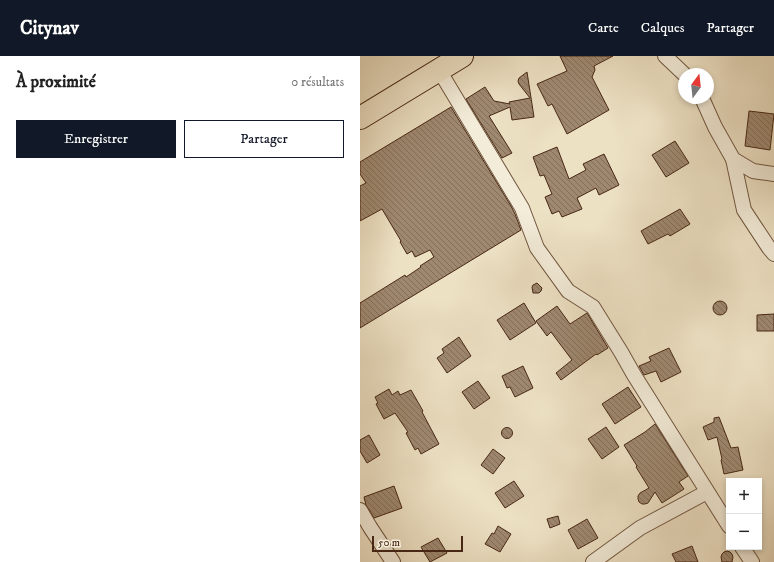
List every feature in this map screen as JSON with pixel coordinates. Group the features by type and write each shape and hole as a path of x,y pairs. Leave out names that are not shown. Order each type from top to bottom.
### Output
{"highway":[{"path":"360,118 462,56"}],"street":[{"path":"665,56 678,68"},
{"path":"439,70 522,208 537,248 568,291 593,307 726,521"},
{"path":"705,104 715,127 733,159 744,210 774,254"},
{"path":"733,159 753,171 774,174"},
{"path":"593,562 640,528 707,492"},
{"path":"360,510 393,562"},
{"path":"744,550 752,562"}],"building":[{"path":"560,56 613,56 594,66 595,70 592,77 609,110 567,134 552,104 548,106 537,84 567,71"},
{"path":"527,72 534,117 512,120 510,107 489,116 512,153 502,158 466,99 485,87 494,101 510,104 509,102 530,98 518,81 519,78"},
{"path":"451,107 511,206 521,230 360,328 360,303 405,275 406,277 434,257 430,250 415,257 412,251 407,254 382,209 360,221 360,186 366,183 360,174 360,162"},
{"path":"749,111 774,114 770,150 745,146"},
{"path":"675,141 689,163 666,177 652,155"},
{"path":"557,147 569,179 586,170 583,164 604,154 619,185 599,195 596,188 577,198 582,209 562,217 559,211 552,214 545,197 552,194 544,175 540,176 533,157"},
{"path":"680,209 690,224 670,236 668,234 648,244 641,231"},
{"path":"537,283 542,288 541,291 539,293 533,293 532,287"},
{"path":"720,301 725,303 727,308 725,313 720,315 715,313 713,308 715,303"},
{"path":"524,303 536,323 510,340 497,320"},
{"path":"557,306 570,324 587,313 608,348 597,355 596,354 561,380 556,373 572,360 551,332 547,336 536,321"},
{"path":"774,314 774,331 757,331 757,315"},
{"path":"459,337 471,356 447,373 437,358 444,353 442,349"},
{"path":"669,348 681,372 661,382 656,371 644,375 639,366 651,361 649,357"},
{"path":"523,366 533,388 515,397 510,387 507,388 502,376"},
{"path":"478,381 490,398 474,409 462,392"},
{"path":"628,387 641,407 615,424 602,404"},
{"path":"389,389 392,395 398,391 400,395 411,390 439,444 421,454 418,448 415,450 406,433 408,432 395,413 384,419 376,404 378,403 375,397"},
{"path":"719,417 731,448 738,447 743,470 724,474 717,437 708,440 703,427 714,422 714,418"},
{"path":"655,424 688,476 679,482 684,489 662,503 655,492 648,503 642,504 639,502 638,496 640,493 649,488 624,445"},
{"path":"606,427 619,447 602,459 588,439"},
{"path":"505,428 509,428 511,429 511,437 505,438 502,435 502,431"},
{"path":"369,435 380,455 367,463 360,451 360,440"},
{"path":"493,449 505,458 493,474 481,465"},
{"path":"514,481 524,496 505,508 495,493"},
{"path":"394,486 402,508 374,518 366,505 364,497"},
{"path":"558,516 560,524 550,528 547,519"},
{"path":"587,519 598,538 578,549 568,530"},
{"path":"498,526 511,534 500,552 485,544 492,533 494,534"},
{"path":"438,538 447,553 430,562 421,547"},
{"path":"692,546 698,562 676,562 672,554"},
{"path":"727,551 732,554 732,562 722,562 722,554"}]}
